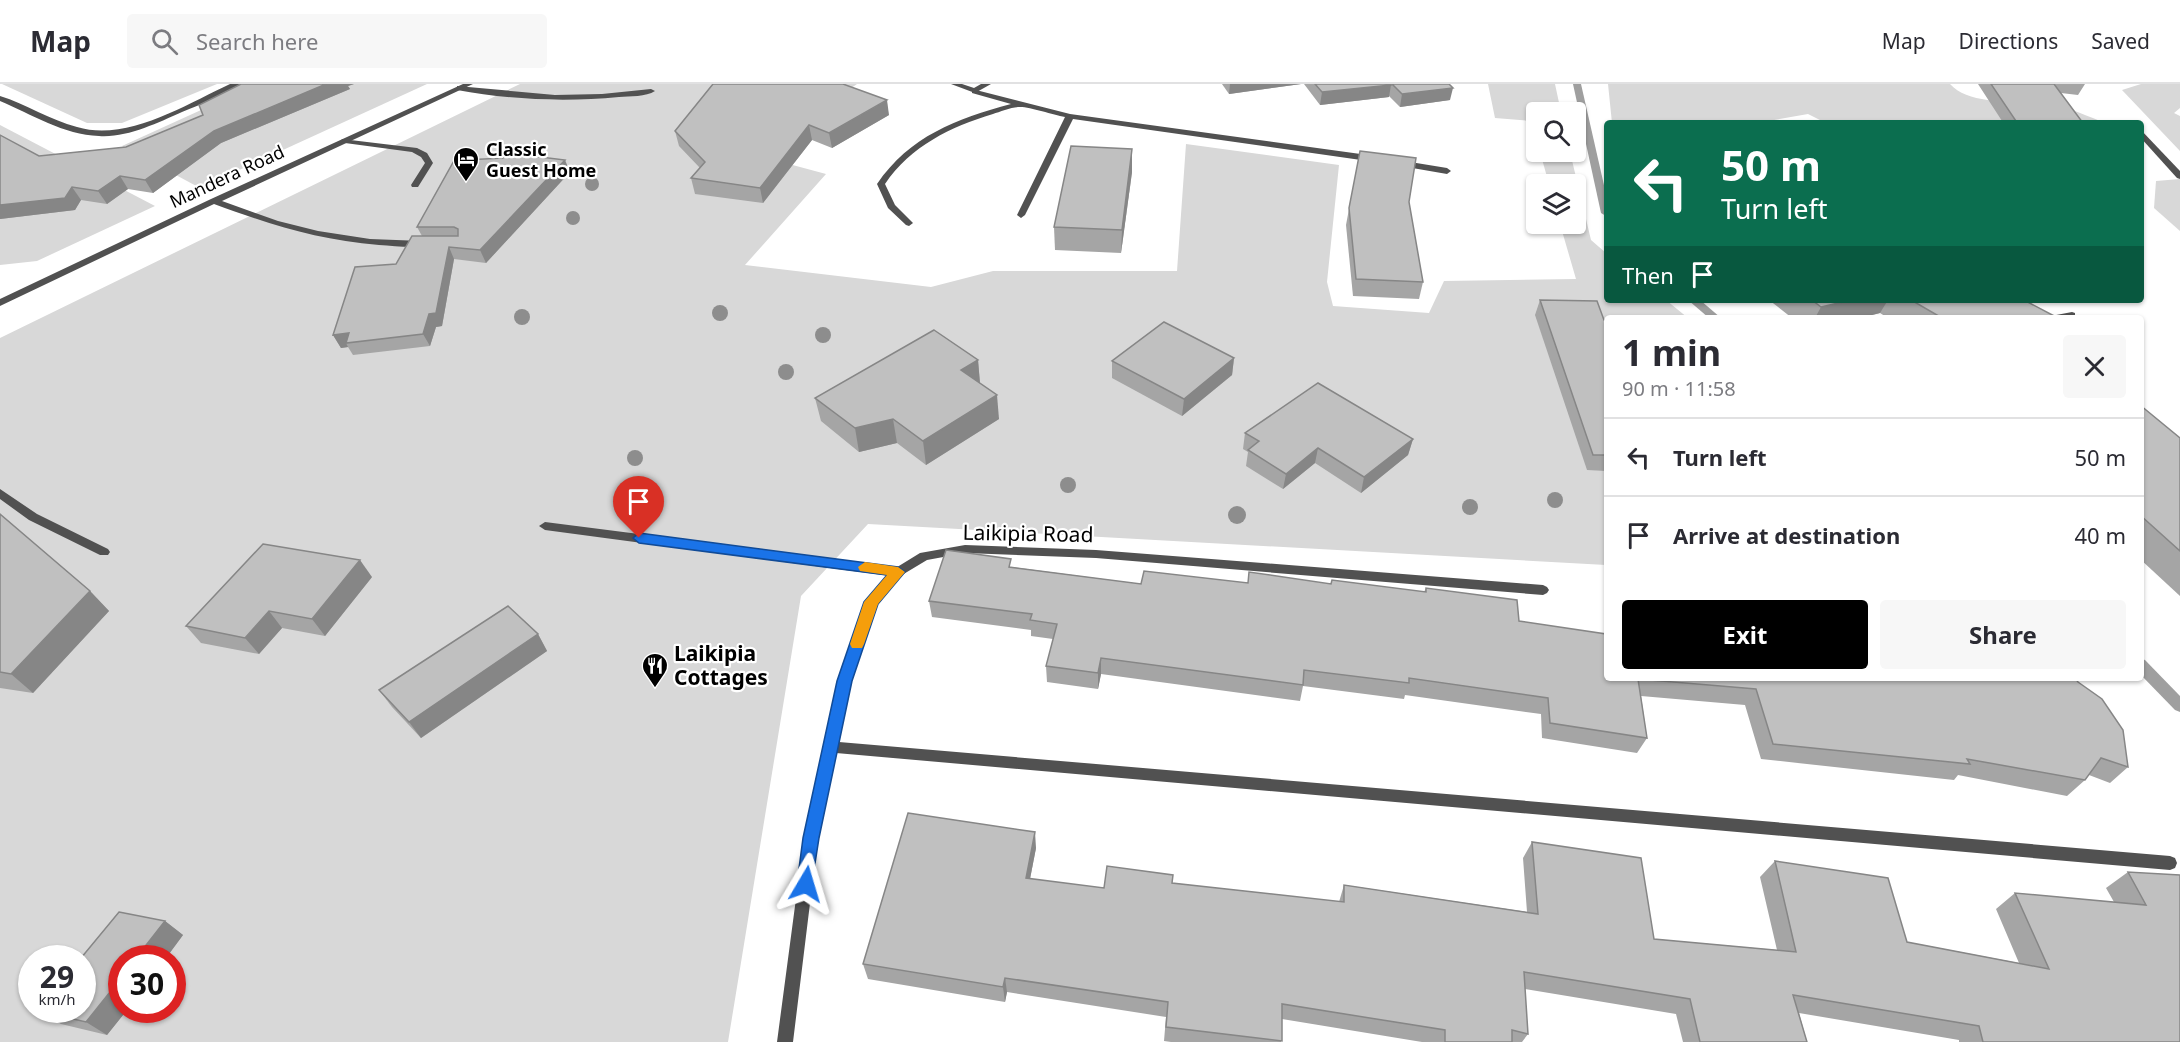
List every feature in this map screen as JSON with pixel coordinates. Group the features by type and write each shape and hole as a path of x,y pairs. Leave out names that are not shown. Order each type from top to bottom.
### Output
{"street":[{"path":"0,98 68,126 103,134 135,128 236,84"},
{"name":"Mandera Road","path":"1,301 469,84"},
{"path":"955,84 1019,104 1070,116 1380,160"},
{"path":"975,91 987,84"},
{"path":"460,88 514,96 564,99 651,91"},
{"path":"909,223 899,216 885,199 881,184 890,169 919,146 946,130 974,116 1019,104"},
{"path":"1021,215 1070,116"},
{"path":"2144,136 2180,176"},
{"path":"345,141 414,150 424,154 429,163 415,185"},
{"path":"1391,162 1447,171"},
{"path":"214,201 285,226 336,237 389,244 435,244"},
{"path":"0,493 33,516 104,552"},
{"path":"545,526 898,572"},
{"name":"Laikipia Road","path":"786,1042 811,838 844,681 871,602 898,572 924,556 965,549 1095,554 1543,590"},
{"path":"831,747 2170,863"}],"shaded area":[{"path":"2,84 217,84 122,123 87,123"},
{"path":"258,84 427,84 200,188 122,146"},
{"path":"520,84 857,84 755,155 826,174 745,265 931,287 993,271 1177,271 1186,144 1339,165 1327,282 1333,306 1429,313 1444,281 1576,279 1563,234 1586,234 1586,219 1591,240 1604,251 1604,303 1670,303 1684,315 1604,315 1604,565 868,524 801,596 728,1042 0,1042 0,338"},
{"path":"1488,84 1555,84 1559,102 1526,102 1526,121 1495,118"},
{"path":"1608,84 1950,84 1959,92 1971,97 1984,100 2053,104 2098,120 1820,120 1808,114 1774,120 1612,120"},
{"path":"2141,84 2180,84 2180,108 2174,113 2180,116 2180,151 2122,90"},
{"path":"0,125 155,206 37,261 0,265"},
{"path":"1543,162 1572,162 1575,174 1546,174"},
{"path":"2180,179 2180,231 2154,208 2156,181"}],"building":[{"path":"241,84 326,84 214,131 145,180 120,176 98,191 72,187 65,198 0,205 0,135 39,156 126,147 203,115 199,105"},
{"path":"713,84 843,84 887,100 829,133 809,125 760,188 691,178 705,162 675,131"},
{"path":"1315,84 1391,84 1391,85 1322,92"},
{"path":"1392,84 1449,84 1453,88 1402,94"},
{"path":"1991,84 2054,84 2081,120 2015,120"},
{"path":"1071,146 1132,149 1122,230 1054,227"},
{"path":"460,150 467,153 465,160 503,158 508,153 565,160 480,250 449,247 436,313 429,314 423,334 346,343 349,333 333,335 355,267 396,264 412,236 458,236 458,229 454,227 417,227"},
{"path":"1360,151 1416,158 1409,202 1423,282 1356,279 1349,208"},
{"path":"1540,300 1597,301 1604,320 1604,455 1593,455"},
{"path":"1816,303 1838,303 1821,307"},
{"path":"1916,303 2030,303 2052,315 1937,315"},
{"path":"1164,322 1234,358 1184,399 1112,361"},
{"path":"934,330 978,360 961,370 997,395 923,441 893,419 855,428 815,398"},
{"path":"1318,383 1413,439 1364,477 1318,448 1286,474 1248,450 1259,441 1245,433"},
{"path":"2144,408 2180,438 2180,551 2144,519"},
{"path":"0,514 90,591 11,674 0,672"},
{"path":"263,544 360,560 312,619 269,611 245,638 186,626"},
{"path":"946,550 1011,559 1009,567 1141,584 1144,571 1248,583 1249,572 1331,584 1332,580 1426,592 1426,588 1517,600 1519,621 1604,634 1604,681 1638,681 1647,738 1550,723 1548,698 1409,678 1409,683 1304,670 1303,685 1101,658 1098,673 1046,666 1057,624 1030,620 1032,614 929,601"},
{"path":"508,606 538,634 409,722 379,690"},
{"path":"1662,681 2077,681 2102,699 2123,730 2128,767 2101,758 2085,780 1967,759 1970,764 1773,744 1756,689"},
{"path":"908,813 1035,832 1026,878 1104,888 1107,866 1173,875 1172,883 1344,902 1344,885 1538,914 1532,842 1641,858 1654,939 1796,952 1775,861 1888,878 1907,942 2049,969 2015,893 2146,905 2128,872 2180,875 2180,1042 1983,1042 1979,1026 1793,995 1807,1042 1700,1042 1690,999 1524,972 1528,1034 1512,1030 1512,1042 1445,1042 1445,1030 1282,1004 1282,1041 1166,1027 1168,1002 1005,978 1003,987 863,964"},
{"path":"119,912 165,921 146,945 108,945 108,994 96,1010 96,945 92,945"}],"waterway":[{"path":"1577,84 1604,204"},
{"path":"1697,303 1712,315"},
{"path":"2144,668 2180,706"}],"slow traffic":[{"path":"857,644 871,602 898,572 865,567"}],"place":[{"name":"Classic Guest Home","path":"466,183"},
{"name":"Laikipia Cottages","path":"655,689"}],"route":[{"path":"639,538 898,572 871,602 844,681 811,838 806,884"}]}
